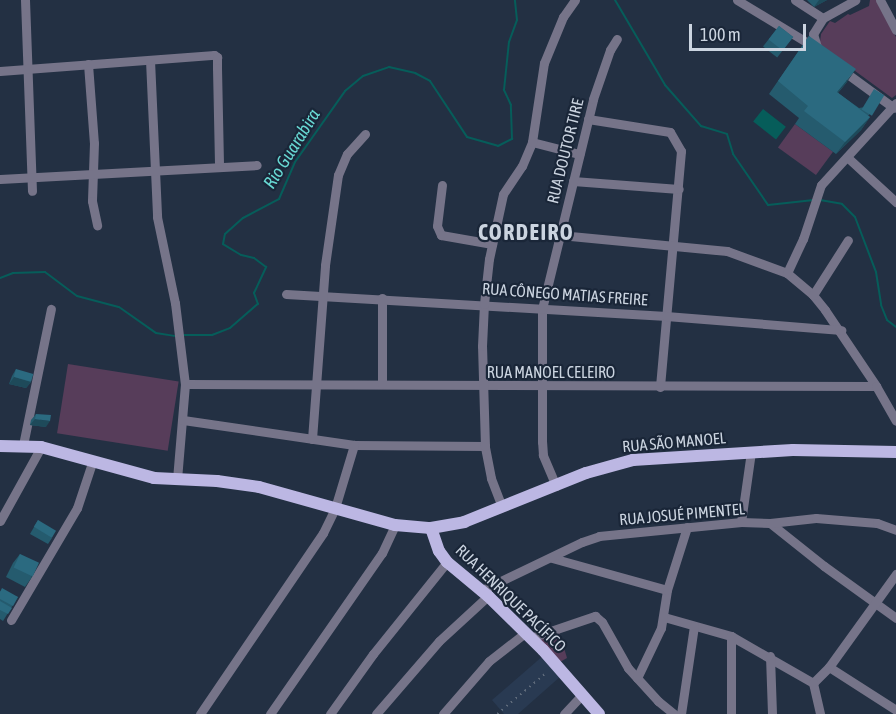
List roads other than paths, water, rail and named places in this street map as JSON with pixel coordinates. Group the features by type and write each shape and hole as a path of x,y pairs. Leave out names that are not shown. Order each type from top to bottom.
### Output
{"main road":[{"name":"RUA SÃO MANOEL","path":"0,446 41,447 135,474 177,480 218,481 259,486 395,525 431,528 464,522 556,486 633,460 751,452 832,450 896,452"},
{"name":"RUA HENRIQUE PACÍFICO","path":"431,528 439,551 447,562 484,593 528,636 556,664 581,696 599,714"}],"street":[{"path":"25,0 32,191"},
{"path":"502,507 491,478 485,446 484,304 492,244 503,194 522,166 531,142 544,63 563,17 575,0"},
{"path":"737,0 802,41 816,46"},
{"path":"795,0 823,18"},
{"path":"825,57 816,46 813,34 823,18 855,0"},
{"path":"880,0 896,30"},
{"name":"RUA DOUTOR TIRE","path":"556,486 543,455 542,309 588,119 601,74 617,39"},
{"path":"0,71 217,57 219,166"},
{"path":"150,60 154,169 160,243 178,326 185,384 177,480"},
{"path":"88,64 94,143 92,201 97,225"},
{"path":"787,273 827,177 894,106 837,66"},
{"path":"588,119 670,132 681,151 660,387"},
{"path":"312,439 319,383 323,294 338,175 347,154 365,134"},
{"path":"531,142 579,154"},
{"path":"847,157 896,202"},
{"path":"0,179 257,165"},
{"path":"573,181 679,189"},
{"path":"442,184 437,226 441,235 492,244"},
{"path":"560,235 741,254 787,273 813,295 841,330 896,421"},
{"path":"813,295 848,240"},
{"name":"RUA CÔNEGO MATIAS FREIRE","path":"286,294 323,294 666,315 841,330"},
{"path":"381,384 382,298"},
{"path":"23,445 51,309"},
{"name":"RUA MANOEL CELEIRO","path":"185,384 319,383 483,387 876,386"},
{"path":"183,420 260,429 354,445 485,446"},
{"path":"200,714 310,556 335,508 354,445"},
{"path":"0,522 41,447"},
{"path":"741,522 751,452"},
{"path":"11,620 77,508 92,463"},
{"name":"RUA JOSUÉ PIMENTEL","path":"376,714 484,593 582,542 599,536 687,527 834,518 877,523 896,530"},
{"path":"770,523 896,618"},
{"path":"270,714 382,553 395,525"},
{"path":"637,678 664,617 667,590 687,527"},
{"path":"552,558 667,590"},
{"path":"332,713 373,654 447,562"},
{"path":"813,683 829,667 896,574"},
{"path":"443,714 489,661 528,636 595,616 602,622 628,668 674,714"},
{"path":"664,617 731,636 770,656 813,683 820,714"},
{"path":"681,714 694,626"},
{"path":"730,714 731,636"},
{"path":"770,656 772,714"},
{"path":"829,667 896,710"},
{"path":"564,714 581,696"}],"waterway":[{"name":"Rio Guarabira","path":"181,335 212,335 230,328 258,304 254,293 266,267 254,258 241,255 223,244 225,234 243,218 279,199 295,162 345,91 363,76 389,67 415,73 430,81 467,137 498,146 512,139 511,105 504,90 509,42 517,20 515,0"},
{"name":"Rio Guarabira","path":"615,0 665,85 701,126 727,134 733,154 768,205 814,200"},
{"name":"Rio Guarabira","path":"820,200 842,204 855,217 876,272 881,305 887,320 896,327"},
{"name":"Rio Guarabira","path":"0,278 13,273 45,272 77,296 119,307 156,333 176,336"}],"district":[{"name":"CORDEIRO","path":"526,233"}]}
